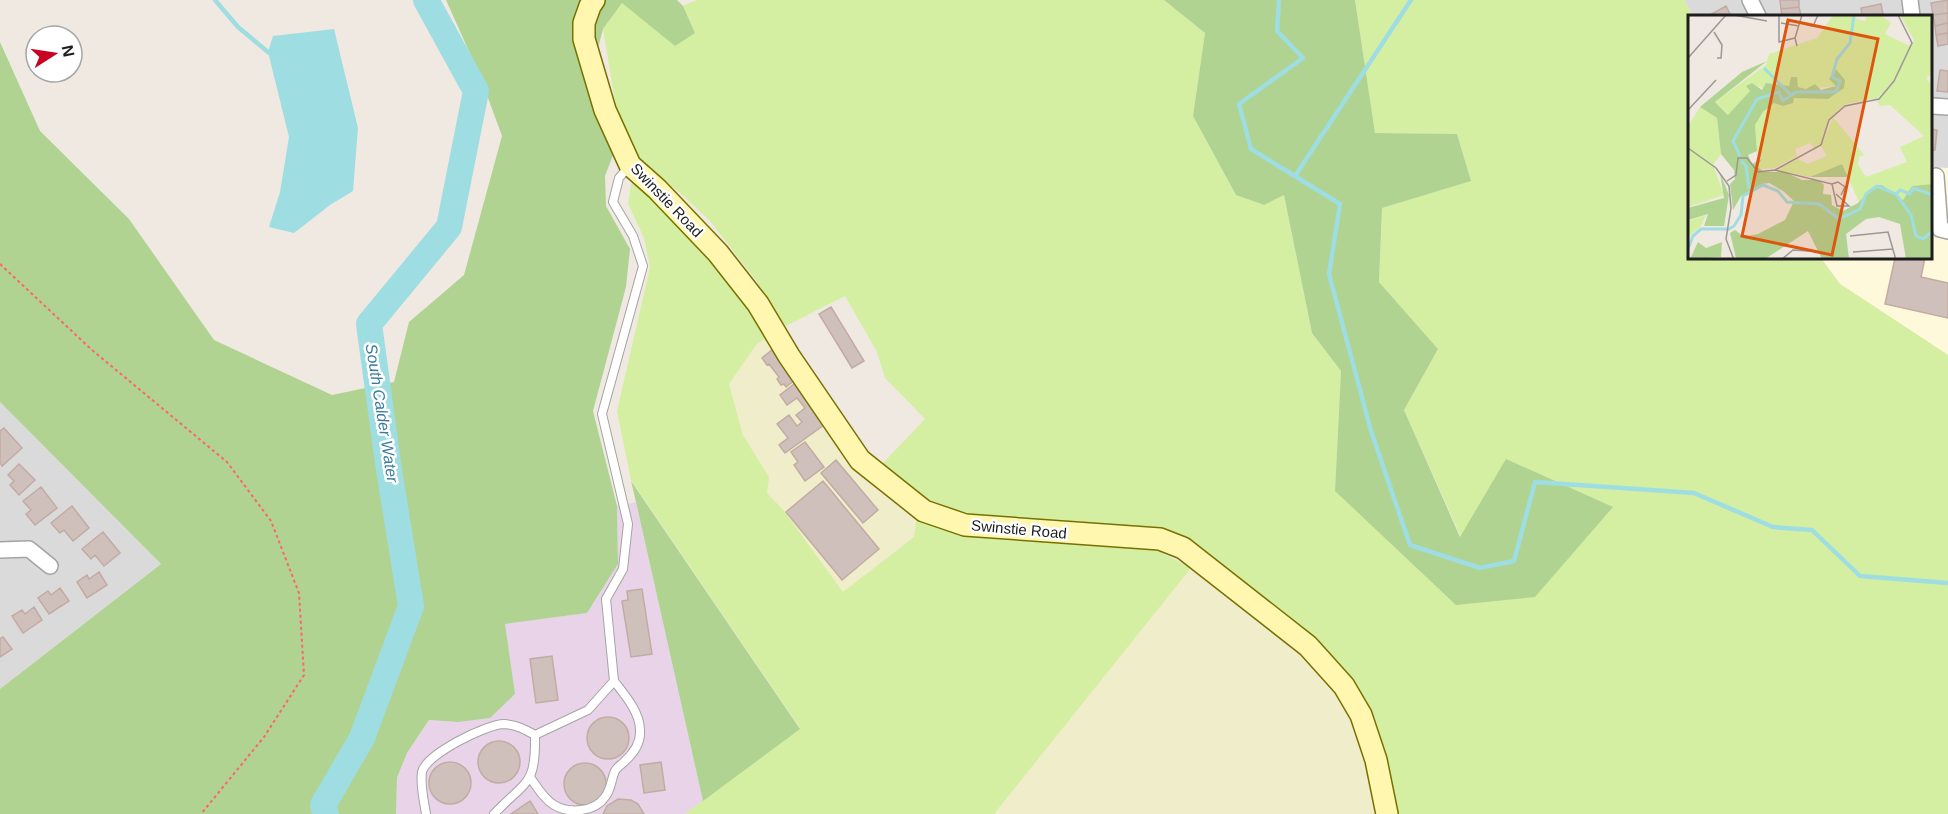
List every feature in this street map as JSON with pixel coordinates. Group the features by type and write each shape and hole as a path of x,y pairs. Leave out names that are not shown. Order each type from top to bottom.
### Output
{"street":[{"name":"Swinstie Road","path":"594,0 584,23 584,39 605,110 630,165 657,189 718,253 758,304 789,356 860,460 924,511 965,525 1160,539 1183,548 1308,646 1344,686 1361,715 1376,760 1387,814"},
{"path":"1749,0 1757,15"},
{"path":"1910,0 1912,15"},
{"path":"1933,106 1948,107"},
{"path":"1936,176 1940,229"},
{"path":"0,550 29,549 51,566"}],"lane":[{"path":"530,777 554,805 568,810 583,810 596,806 605,798 615,769 639,744 641,728 632,708 614,681 606,599 623,569 628,524 602,414 643,266 633,236 613,202 619,178 630,165"},
{"path":"535,735 588,710 614,681"},
{"path":"426,814 422,771 428,760 438,752 501,724 519,726 535,735"},
{"path":"494,814 526,784 530,777 535,759 535,735"}],"path":[{"path":"0,264 92,350 227,462 271,521 299,593 304,675 264,737 201,814"}],"shaded area":[{"path":"1684,0 1948,0 1948,355 1840,284 1822,260 1933,260 1933,15 1692,15"},
{"path":"1933,167 1948,168 1948,355 1840,284 1822,260 1933,260"},
{"path":"767,337 917,515 914,536 843,592 784,511 767,493 769,477 743,435 729,384 756,345"},
{"path":"0,402 161,564 0,689"},
{"path":"636,502 703,801 685,814 396,814 397,779 407,753 429,720 458,722 504,624 587,613 618,564 617,506"},
{"path":"1191,568 1306,656 1322,672 1357,726 1382,814 994,814"}],"green space":[{"path":"446,0 677,0 683,6 695,33 675,46 622,3 603,29 588,85 613,155 605,176 606,206 630,249 626,287 593,411 617,506 618,564 587,613 505,624 515,694 490,718 458,722 429,720 407,753 397,778 396,814 0,814 0,689 161,564 0,402 0,42 40,131 129,219 214,340 332,395 394,382 409,322 464,275 502,136 480,76"},
{"path":"696,0 1164,0 1205,33 1193,116 1236,195 1264,205 1284,195 1312,333 1341,371 1335,491 1461,537 1404,410 1438,349 1379,282 1382,208 1471,181 1457,134 1375,133 1355,0 1684,0 1692,15 1688,15 1688,260 1822,260 1840,284 1948,355 1948,814 1395,814 1386,758 1357,691 1272,605 1207,552 1169,534 949,512 921,496 880,466 925,419 885,378 877,352 845,296 784,327 758,283 710,221 679,192 641,163 617,113 603,29 622,3 695,33 683,6"},
{"path":"1164,0 1355,0 1375,133 1457,134 1471,181 1382,208 1379,282 1438,349 1404,410 1460,537 1506,459 1613,507 1535,597 1456,605 1335,491 1341,371 1312,333 1284,195 1264,205 1236,195 1193,116 1205,33"},
{"path":"639,179 730,278 767,337 756,345 729,384 743,435 769,477 767,493 784,511 843,592 914,537 917,515 934,523 996,539 1154,549 1191,568 994,814 685,814 800,728 631,480 617,411 650,267 644,238 628,204 631,184"},
{"path":"631,481 800,729 703,801 636,502"}],"water":[{"path":"334,29 358,128 353,191 330,205 294,233 269,227 280,192 289,137 268,52 273,36"}],"building":[{"path":"1780,0 1799,0 1799,7 1781,9"},
{"path":"1948,0 1948,13 1933,15 1931,3"},
{"path":"1881,4 1883,14 1862,15 1861,8"},
{"path":"1726,6 1730,15 1710,15"},
{"path":"1799,7 1801,15 1782,15 1781,9"},
{"path":"1948,13 1948,23 1935,26 1933,15"},
{"path":"1948,23 1948,33 1936,35 1935,26"},
{"path":"1948,33 1948,44 1938,46 1936,35"},
{"path":"1940,70 1948,71 1948,92 1937,91"},
{"path":"1933,129 1937,130 1935,150 1933,150"},
{"path":"1895,260 1925,260 1921,277 1948,283 1948,318 1885,304"},
{"path":"831,307 864,361 852,368 819,314"},
{"path":"773,349 796,379 786,387 784,384 781,385 777,379 779,377 762,358"},
{"path":"798,381 828,422 785,453 779,445 788,438 777,424 789,415 797,426 802,422 796,415 805,408 797,398 787,405 780,395"},
{"path":"4,428 22,448 2,466 0,463 0,431"},
{"path":"805,442 824,467 805,481 794,465 798,462 791,452"},
{"path":"836,460 878,510 863,523 821,473"},
{"path":"19,464 35,480 19,495 10,485 14,481 8,475"},
{"path":"823,481 879,549 842,580 786,512"},
{"path":"41,487 57,508 35,525 26,514 31,510 23,501"},
{"path":"72,506 89,528 73,541 64,530 60,533 51,523"},
{"path":"103,532 120,553 104,566 95,555 91,559 82,549"},
{"path":"99,572 107,585 87,598 77,582 87,575 89,579"},
{"path":"60,588 69,601 49,614 38,598 48,591 51,595"},
{"path":"642,589 652,654 631,657 622,601 628,600 627,591"},
{"path":"34,607 42,620 23,633 12,616 22,610 25,614"},
{"path":"3,637 12,649 0,657 0,639"},
{"path":"552,656 558,700 536,703 530,659"},
{"path":"608,717 616,718 623,723 628,730 628,746 623,753 616,758 608,759 600,758 593,753 588,746 587,738 588,730 593,723 600,718"},
{"path":"499,741 507,742 514,747 519,754 519,770 514,777 507,782 499,783 491,782 484,777 479,770 478,762 479,754 484,747 491,742"},
{"path":"450,762 458,763 465,768 470,775 470,791 465,798 458,803 450,804 442,803 435,798 430,791 429,783 430,775 435,768 442,763"},
{"path":"661,762 665,790 644,793 640,765"},
{"path":"585,763 593,764 600,769 605,776 605,792 600,799 593,804 585,805 577,804 570,799 565,792 564,784 565,776 570,769 577,764"},
{"path":"618,799 631,800 638,804 644,814 603,814 607,806"},
{"path":"530,801 538,814 511,814"}],"waterway":[{"path":"215,0 238,27 268,52"},
{"name":"South Calder Water","path":"326,814 323,805 362,738 411,606 369,324 449,227 476,91 426,0"},
{"path":"1279,0 1277,31 1303,58 1239,104 1251,149 1340,204 1329,274 1371,431 1410,545 1480,568 1514,561 1535,482 1694,493 1773,527 1812,530 1860,576 1948,583"},
{"path":"1295,176 1411,0"}]}
